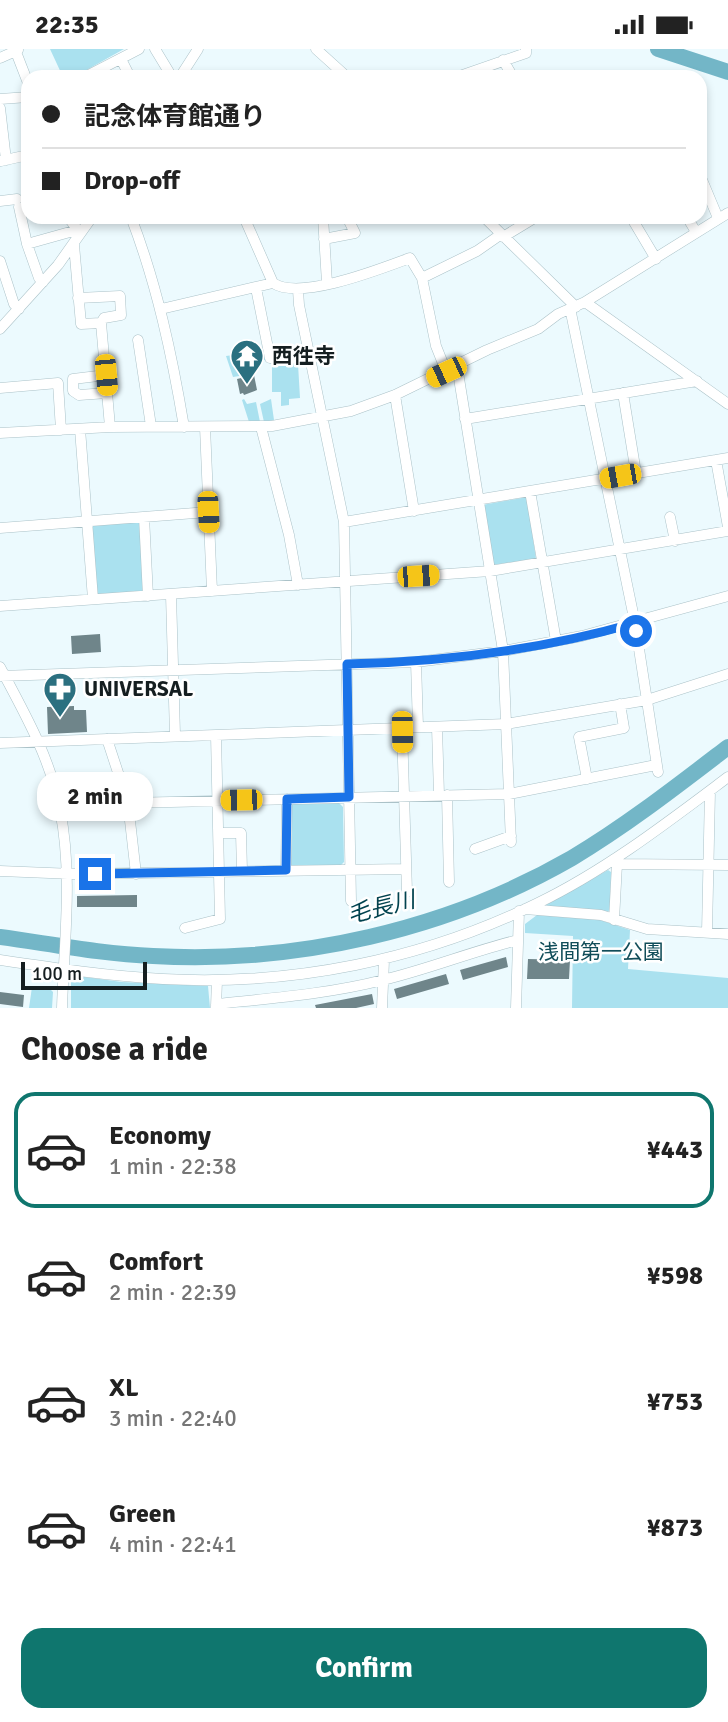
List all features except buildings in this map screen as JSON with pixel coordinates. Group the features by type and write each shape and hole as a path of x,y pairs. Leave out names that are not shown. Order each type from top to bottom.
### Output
{"street":[{"path":"99,70 139,49"},
{"path":"155,49 168,70"},
{"path":"184,70 198,49"},
{"path":"316,49 339,70"},
{"path":"476,70 526,53 526,49"},
{"path":"0,58 17,51 24,70"},
{"path":"121,59 126,70"},
{"path":"503,60 509,70"},
{"path":"0,99 21,98"},
{"path":"0,108 3,161 21,157"},
{"path":"0,433 150,426 261,427 351,411 395,395 487,350 538,329 656,259 723,215 707,187"},
{"path":"0,201 18,203 21,217"},
{"path":"23,224 27,244 39,278 43,282"},
{"path":"73,224 79,232"},
{"path":"0,329 74,245 86,224"},
{"path":"134,224 161,309 184,426"},
{"path":"248,224 273,283 282,288 298,290 374,271 410,258 422,278 436,346 446,372"},
{"path":"323,224 327,283"},
{"path":"324,239 355,233 350,224"},
{"path":"491,224 577,306 697,381 728,404"},
{"path":"422,278 523,224"},
{"path":"635,224 656,259"},
{"path":"691,224 696,232"},
{"path":"27,244 79,232"},
{"path":"74,245 81,324 101,323"},
{"path":"0,261 5,292 19,309"},
{"path":"161,309 273,283"},
{"path":"256,288 270,358 311,359"},
{"path":"298,290 344,522 351,901"},
{"path":"78,298 120,296 121,315 104,318 101,323 110,427"},
{"path":"128,803 509,794 657,769 635,623 588,399 577,306"},
{"path":"138,340 150,426"},
{"path":"457,366 503,651 511,839 475,849"},
{"path":"106,375 72,379 73,391 79,395 107,393"},
{"path":"465,419 697,381"},
{"path":"3,388 58,383 61,430"},
{"path":"623,393 636,473"},
{"path":"395,395 414,510"},
{"path":"205,426 212,591"},
{"path":"261,427 289,535 298,585"},
{"path":"80,429 93,599"},
{"path":"344,522 728,458"},
{"path":"0,606 489,571 675,541 728,529 716,460"},
{"path":"530,491 556,642"},
{"path":"0,528 208,512"},
{"path":"144,517 148,596"},
{"path":"670,517 675,541"},
{"path":"171,595 175,735"},
{"path":"62,1008 66,874 60,808 54,782 37,741 2,673 416,661 556,642 728,596"},
{"path":"416,661 418,727"},
{"path":"0,743 506,724 646,700 728,674"},
{"path":"587,779 579,737 624,728 620,704"},
{"path":"438,727 449,882"},
{"path":"402,728 407,893"},
{"path":"185,928 220,919 216,735"},
{"path":"107,739 128,803 136,874"},
{"path":"0,960 133,977 217,980 291,975 384,960 436,945 521,912 615,862 728,777"},
{"path":"707,932 710,791"},
{"path":"286,870 287,799"},
{"path":"219,833 241,833 242,871"},
{"path":"615,862 728,865"},
{"path":"614,920 615,862"},
{"path":"0,871 136,874 406,869"},
{"path":"521,912 601,915 647,929 728,934"},
{"path":"516,1008 521,912"},
{"path":"217,980 216,1006 299,997 383,980 518,940"},
{"path":"382,1008 384,960"}],"green space":[{"path":"50,49 124,49 86,70 60,70"},
{"path":"264,351 266,360 251,361 252,374 233,377 226,356"},
{"path":"272,363 298,364 300,398 289,399 289,405 281,406 281,392 272,392"},
{"path":"271,399 274,420 264,422 260,404"},
{"path":"242,400 247,404 256,402 260,422 249,422"},
{"path":"527,497 536,559 492,565 482,505"},
{"path":"140,522 146,590 99,595 96,593 91,529 94,524"},
{"path":"339,803 343,807 344,862 341,865 291,866 288,863 291,804"},
{"path":"608,870 611,872 610,910 607,912 547,907 546,905"},
{"name":"浅間第一公園","path":"537,915 600,920 630,930 628,969 728,978 728,1008 572,1008 573,936 525,933 525,924"},
{"path":"77,976 122,982 208,986 210,1008 71,1008 71,978"},
{"path":"32,987 53,992 52,1008 29,1008"}],"waterway":[{"path":"658,49 728,72"},
{"name":"毛長川","path":"0,937 115,953 207,957 261,954 369,937 474,905 572,858 632,819 728,747"}],"place":[{"name":"西徃寺","path":"247,386"},
{"name":"UNIVERSAL","path":"60,719"}],"route":[{"path":"95,874 286,870 287,799 349,797 347,664 446,659 503,651 635,623 636,631"}]}
